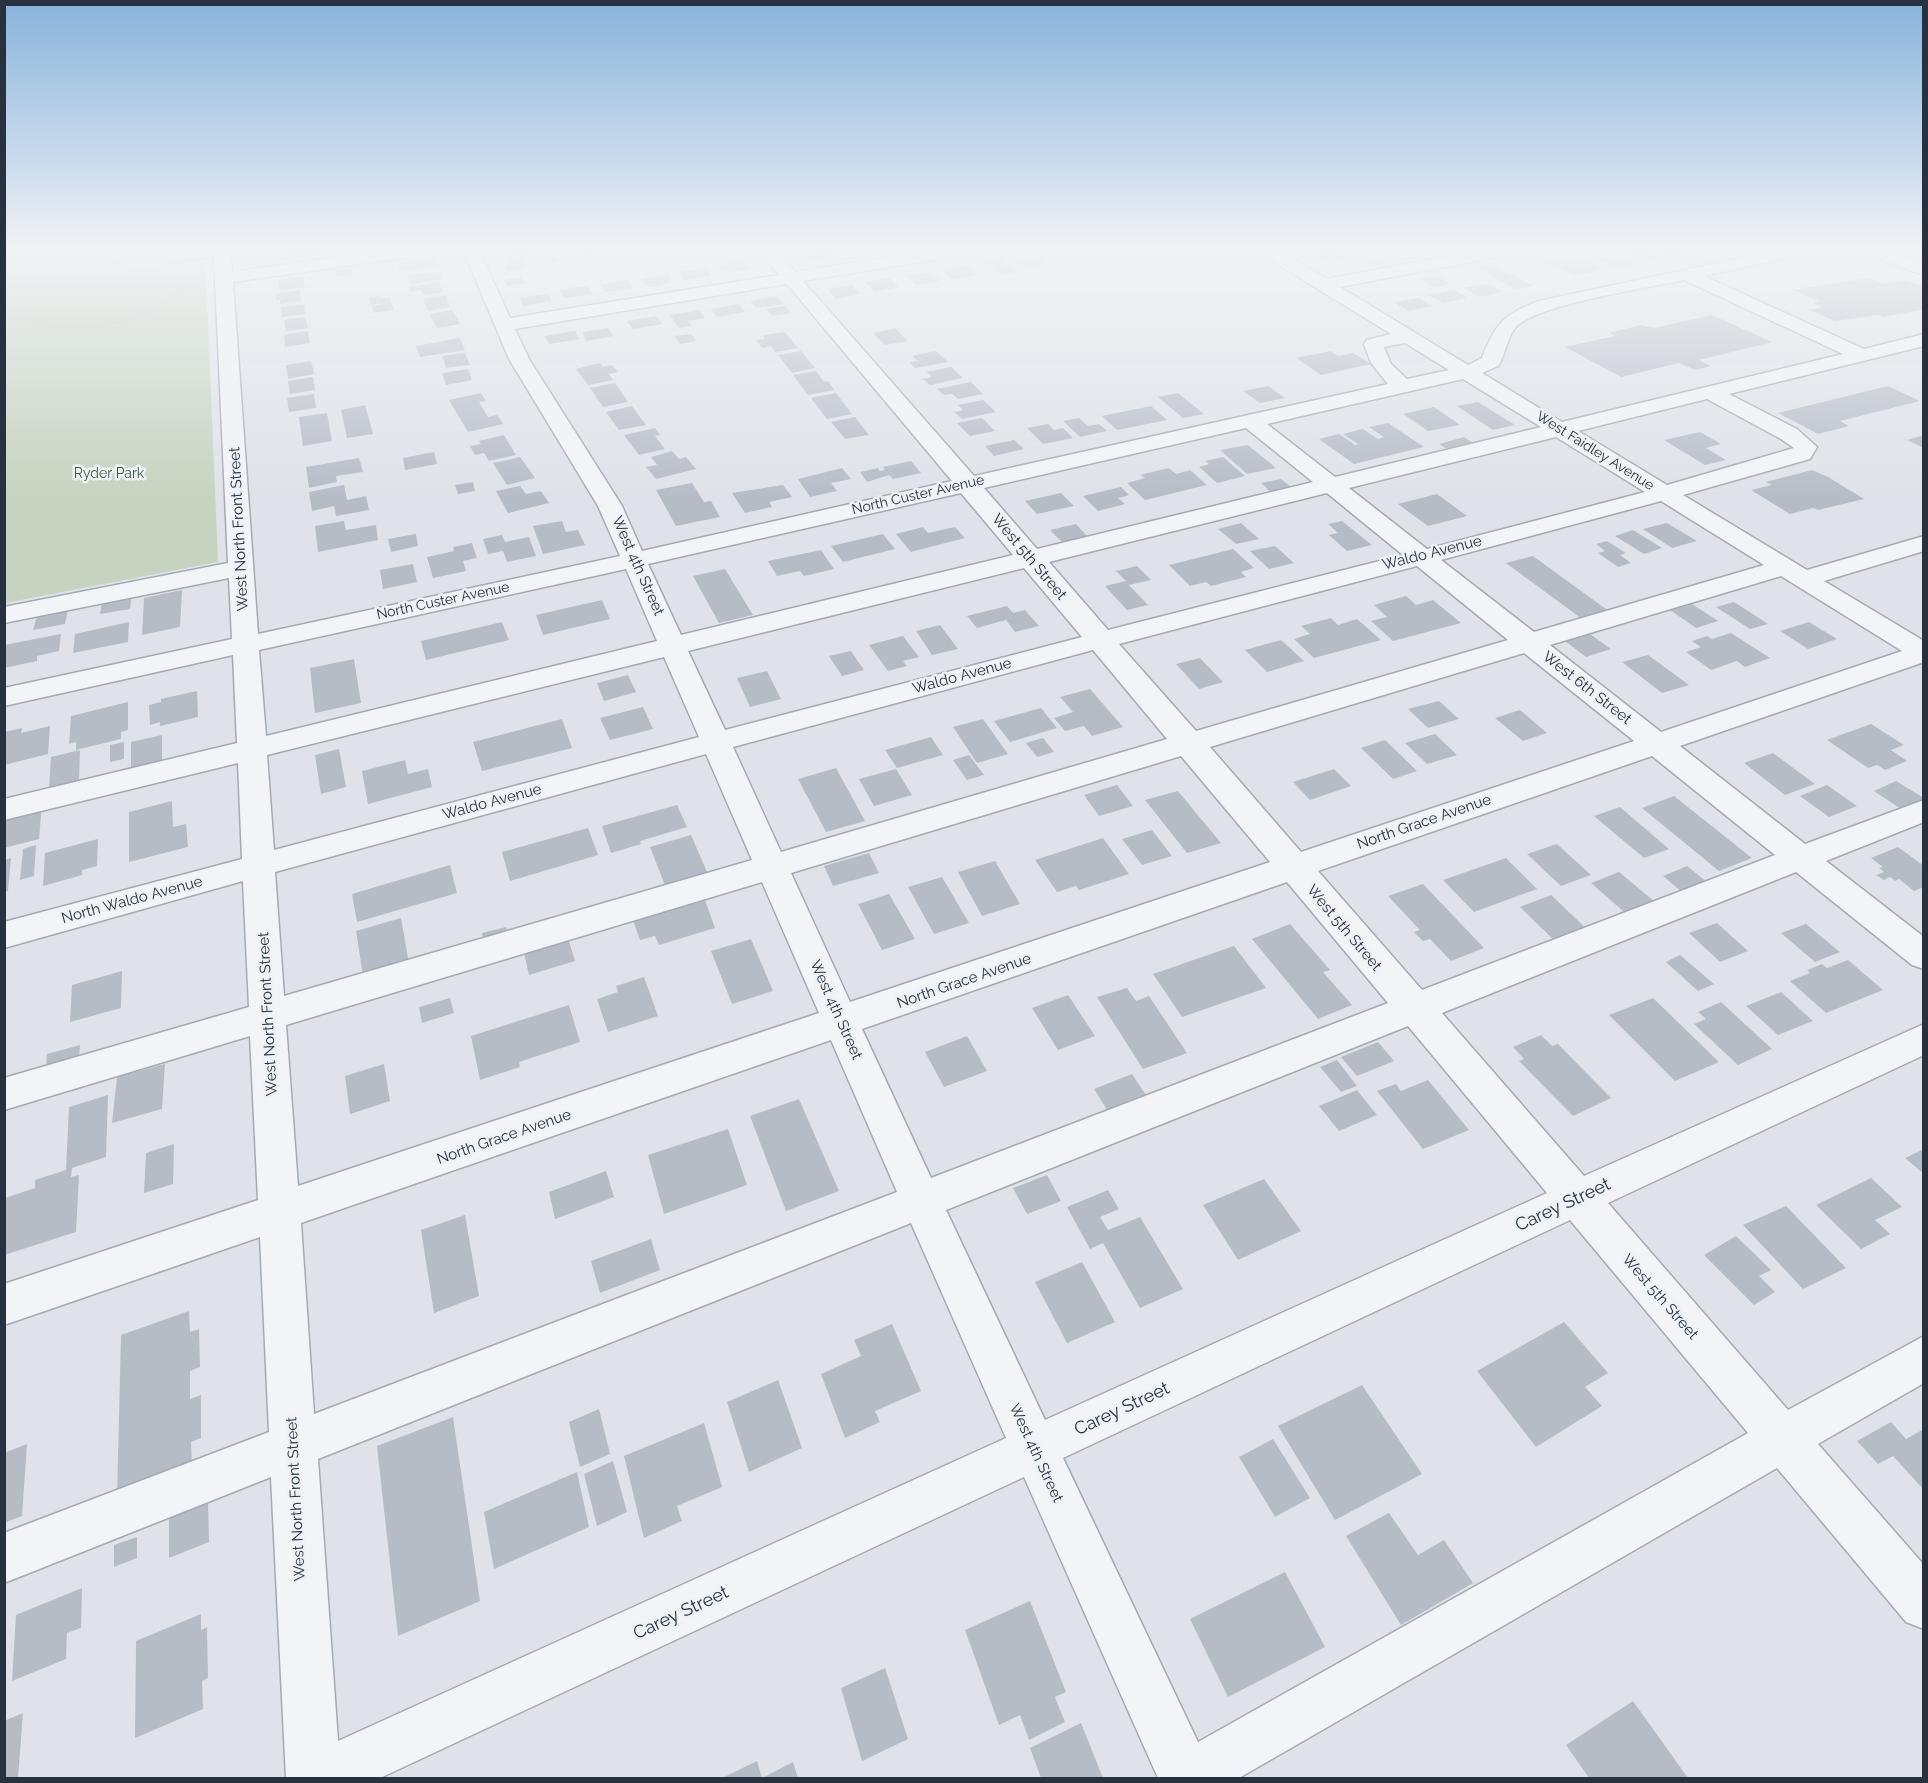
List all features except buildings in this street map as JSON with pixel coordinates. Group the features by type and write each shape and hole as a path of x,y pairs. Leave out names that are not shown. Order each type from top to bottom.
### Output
{"street":[{"name":"West North Front Street","path":"227,333 313,1779"},
{"name":"West 4th Street","path":"507,333 534,387 597,482 674,645 921,1201 1187,1779"},
{"name":"West 5th Street","path":"838,333 1292,868 1923,1604"},
{"name":"West Faidley Avenue","path":"1403,333 1923,653"},
{"name":"North Custer Avenue","path":"4,698 634,560 1467,372 1491,362 1501,333"},
{"path":"1814,333 1861,355"},
{"path":"1403,386 1386,372 1375,356 1374,344 1408,336"},
{"path":"4,810 1923,340"},
{"name":"Waldo Avenue","path":"259,865 1099,640 1666,494 1802,454 1806,447 1789,434 1709,392"},
{"name":"West 6th Street","path":"1250,421 1923,956"},
{"path":"4,1094 1529,642 1794,573 1923,543"},
{"path":"4,615 241,568"},
{"name":"North Grace Avenue","path":"4,1305 842,1023 1923,653"},
{"path":"4,1558 1923,810"},
{"name":"North Waldo Avenue","path":"4,935 259,865"},
{"name":"Carey Street","path":"320,1779 1923,1038"},
{"path":"1187,1779 1923,1358"}],"green space":[{"name":"Ryder Park","path":"5,333 208,333 218,562 5,603"}]}
